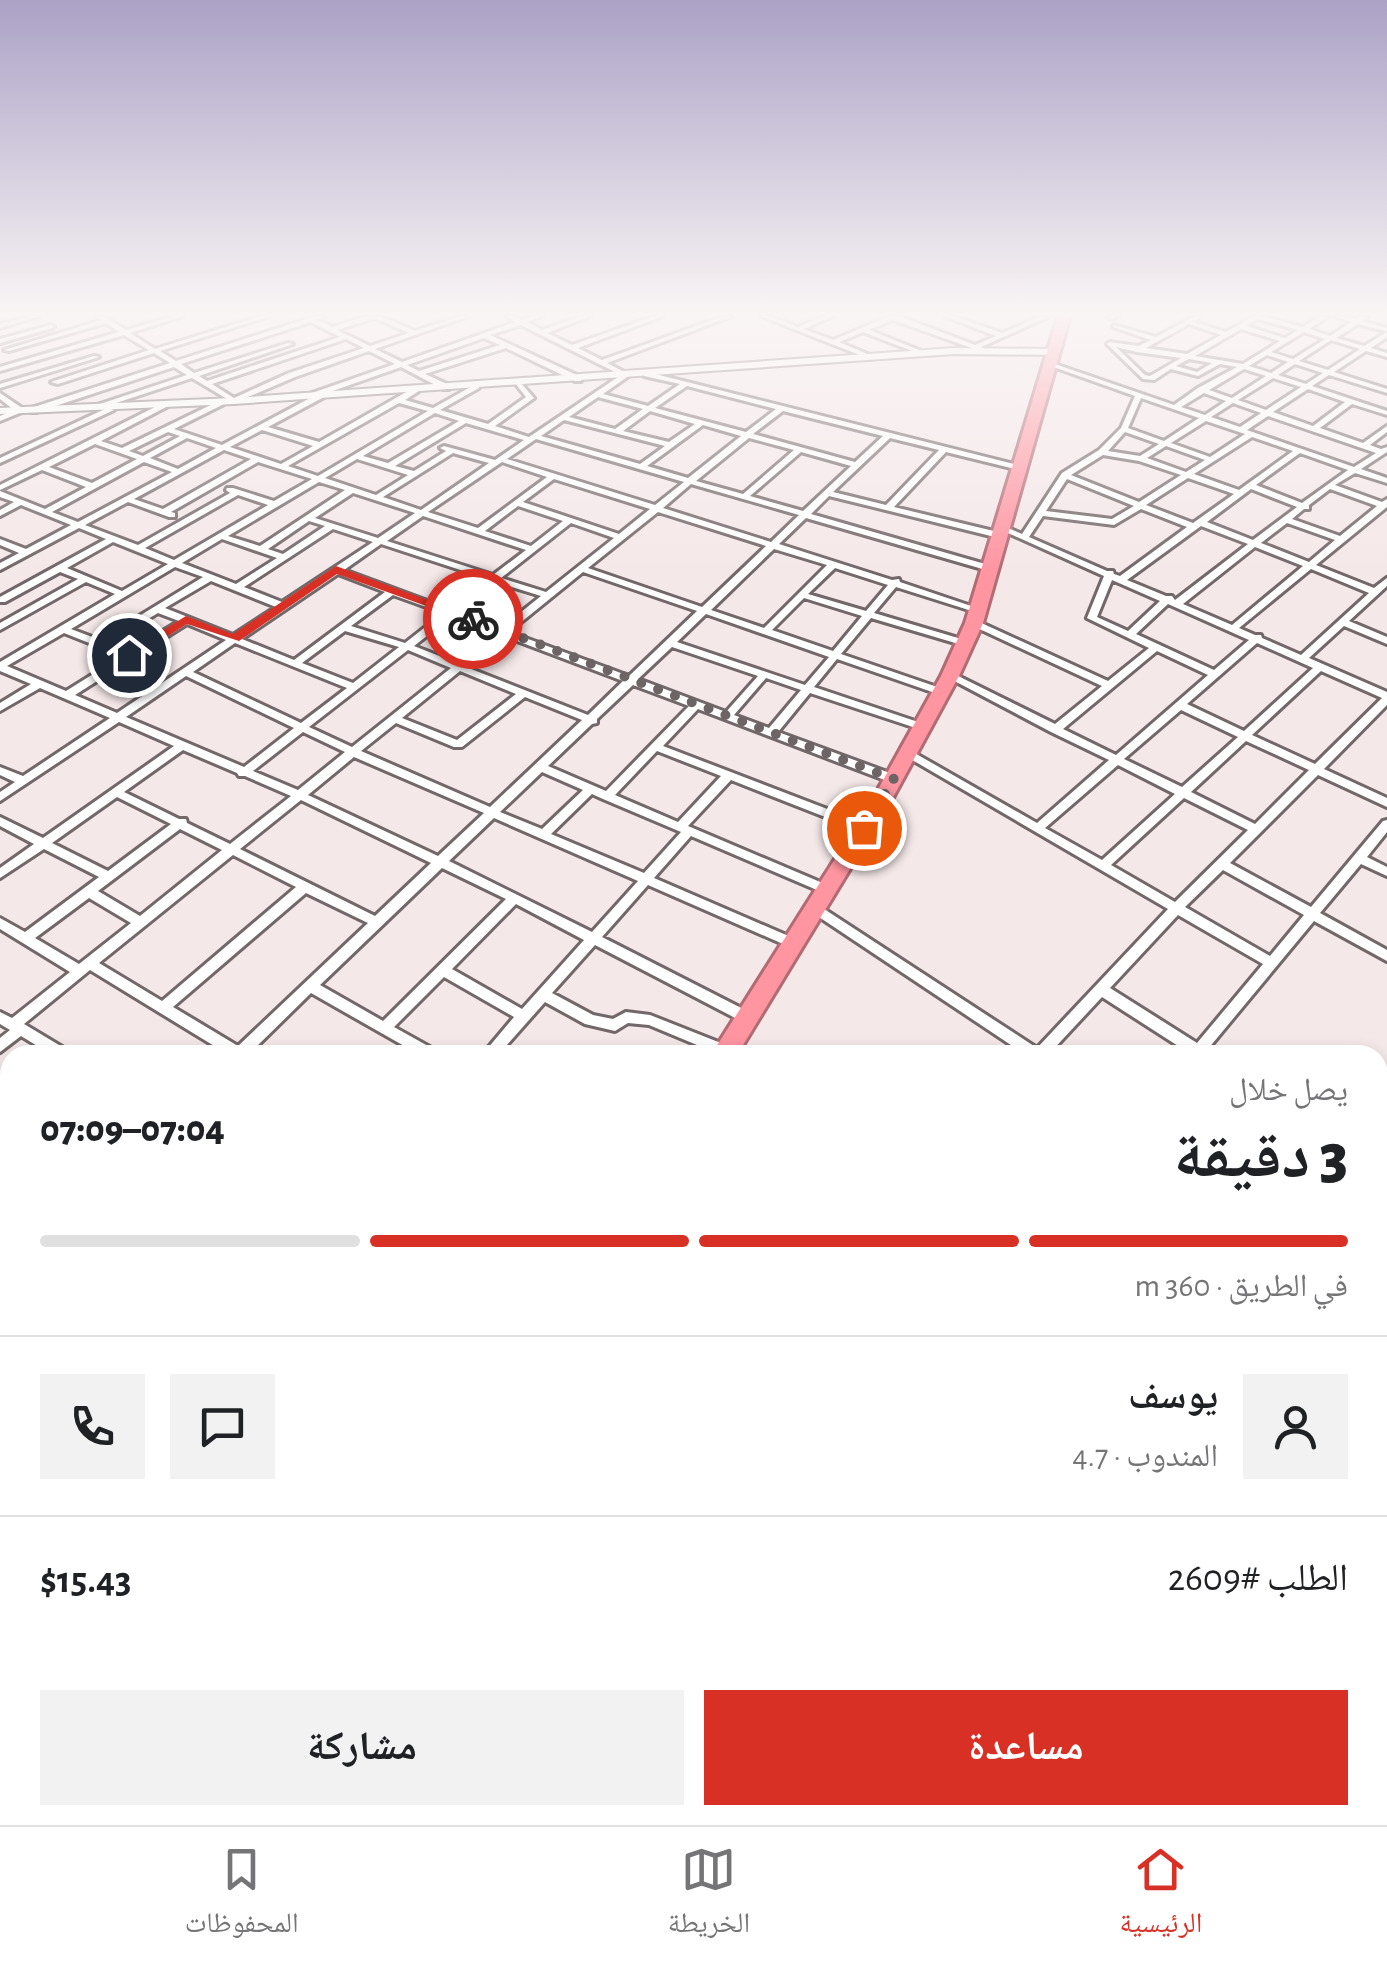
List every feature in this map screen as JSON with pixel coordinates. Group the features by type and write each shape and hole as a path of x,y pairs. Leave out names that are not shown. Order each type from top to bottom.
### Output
{"highway":[{"path":"730,1045 828,890 946,684 976,616 1039,401"}],"street":[{"path":"8,401 19,410"},
{"path":"34,410 59,401"},
{"path":"95,408 116,401"},
{"path":"0,411 224,401"},
{"path":"123,452 227,401"},
{"path":"0,567 308,401"},
{"path":"281,467 396,401"},
{"path":"402,401 989,568"},
{"path":"0,667 448,401"},
{"path":"489,427 526,401"},
{"path":"0,797 590,401"},
{"path":"623,401 857,464"},
{"path":"617,431 660,401"},
{"path":"753,401 1019,468"},
{"path":"1025,537 1065,475 1078,463 1102,452 1124,429 1137,401"},
{"path":"1160,401 1386,479"},
{"path":"1176,407 1185,401"},
{"path":"1042,512 1107,523 1141,507 1212,460 1284,401"},
{"path":"1351,401 1387,414"},
{"path":"1314,429 1351,401"},
{"path":"1141,459 1233,402 1385,451"},
{"path":"0,491 168,404"},
{"path":"0,462 117,406"},
{"path":"47,1045 11,1023 397,720 780,408"},
{"path":"0,419 19,410"},
{"path":"566,418 670,445"},
{"path":"390,466 466,420"},
{"path":"641,468 701,423"},
{"path":"261,427 319,446"},
{"path":"1364,446 1387,428"},
{"path":"168,429 532,549"},
{"path":"1124,429 1212,460"},
{"path":"45,512 187,436"},
{"path":"250,1045 887,436"},
{"path":"95,441 178,471"},
{"path":"428,443 553,476 896,581 976,616 1109,685"},
{"path":"744,498 800,449"},
{"path":"374,500 453,450"},
{"path":"889,506 943,450"},
{"path":"1122,579 1298,450"},
{"path":"1129,635 1352,469 1385,451"},
{"path":"0,452 11,456"},
{"path":"1102,452 1141,459 1240,493"},
{"path":"355,456 415,474"},
{"path":"164,512 257,459"},
{"path":"1372,460 1387,466"},
{"path":"42,467 92,486"},
{"path":"1065,475 1141,507 1254,543 1376,592"},
{"path":"478,532 553,476"},
{"path":"214,484 273,504"},
{"path":"1250,486 1306,506"},
{"path":"1329,486 1386,504"},
{"path":"0,491 283,606"},
{"path":"262,549 350,491"},
{"path":"138,549 237,492"},
{"path":"828,493 1025,537 1387,697 1178,906 1048,1045"},
{"path":"127,498 187,521"},
{"path":"0,513 21,502"},
{"path":"517,503 621,536"},
{"path":"1235,627 1386,504"},
{"path":"1374,513 1387,518"},
{"path":"308,518 549,596"},
{"path":"244,774 570,520"},
{"path":"1288,520 1342,540"},
{"path":"236,588 332,526"},
{"path":"220,536 284,556"},
{"path":"1,600 112,538"},
{"path":"49,541 82,556"},
{"path":"0,542 27,553"},
{"path":"766,631 834,562"},
{"path":"59,568 122,594"},
{"path":"583,568 836,656 946,684 1055,730 1255,829"},
{"path":"336,570 894,779"},
{"path":"1110,573 1092,616 1216,675"},
{"path":"100,644 210,577"},
{"path":"0,627 85,579"},
{"path":"772,732 896,581"},
{"path":"1304,658 1387,582"},
{"path":"296,664 393,590"},
{"path":"802,595 965,643"},
{"path":"1,600 27,612"},
{"path":"158,609 354,687"},
{"path":"66,696 186,620"},
{"path":"1343,622 1387,641"},
{"path":"344,627 406,646 592,721"},
{"path":"63,629 129,655"},
{"path":"1037,829 1258,637"},
{"path":"670,643 923,728"},
{"path":"1055,730 1156,647"},
{"path":"1105,864 1321,666"},
{"path":"0,667 299,796 516,898 748,1018"},
{"path":"185,672 355,752 794,944"},
{"path":"728,716 763,676"},
{"path":"0,708 38,684"},
{"path":"397,720 458,745 523,694"},
{"path":"607,796 696,705"},
{"path":"1182,706 1387,803"},
{"path":"0,874 181,746"},
{"path":"656,748 864,828"},
{"path":"908,754 1272,962"},
{"path":"542,768 828,890"},
{"path":"0,771 24,781"},
{"path":"497,1045 646,879 729,775"},
{"path":"545,833 590,789"},
{"path":"116,792 378,923"},
{"path":"0,821 109,877"},
{"path":"25,939 182,822"},
{"path":"1204,1045 1387,824"},
{"path":"1359,858 1387,872"},
{"path":"1221,863 1387,956"},
{"path":"164,1007 306,886"},
{"path":"90,892 141,923"},
{"path":"385,1028 516,898"},
{"path":"816,910 1023,1045"},
{"path":"1,925 164,1007 213,1045"},
{"path":"442,970 522,1015"},
{"path":"310,987 410,1045"},
{"path":"1102,990 1185,1045"},
{"path":"542,994 590,1020 615,1025 626,1017 650,1020 707,1045"}],"way so far":[{"path":"473,619 894,779 864,828"}],"route":[{"path":"129,655 186,620 234,638 336,570 473,619"}]}
